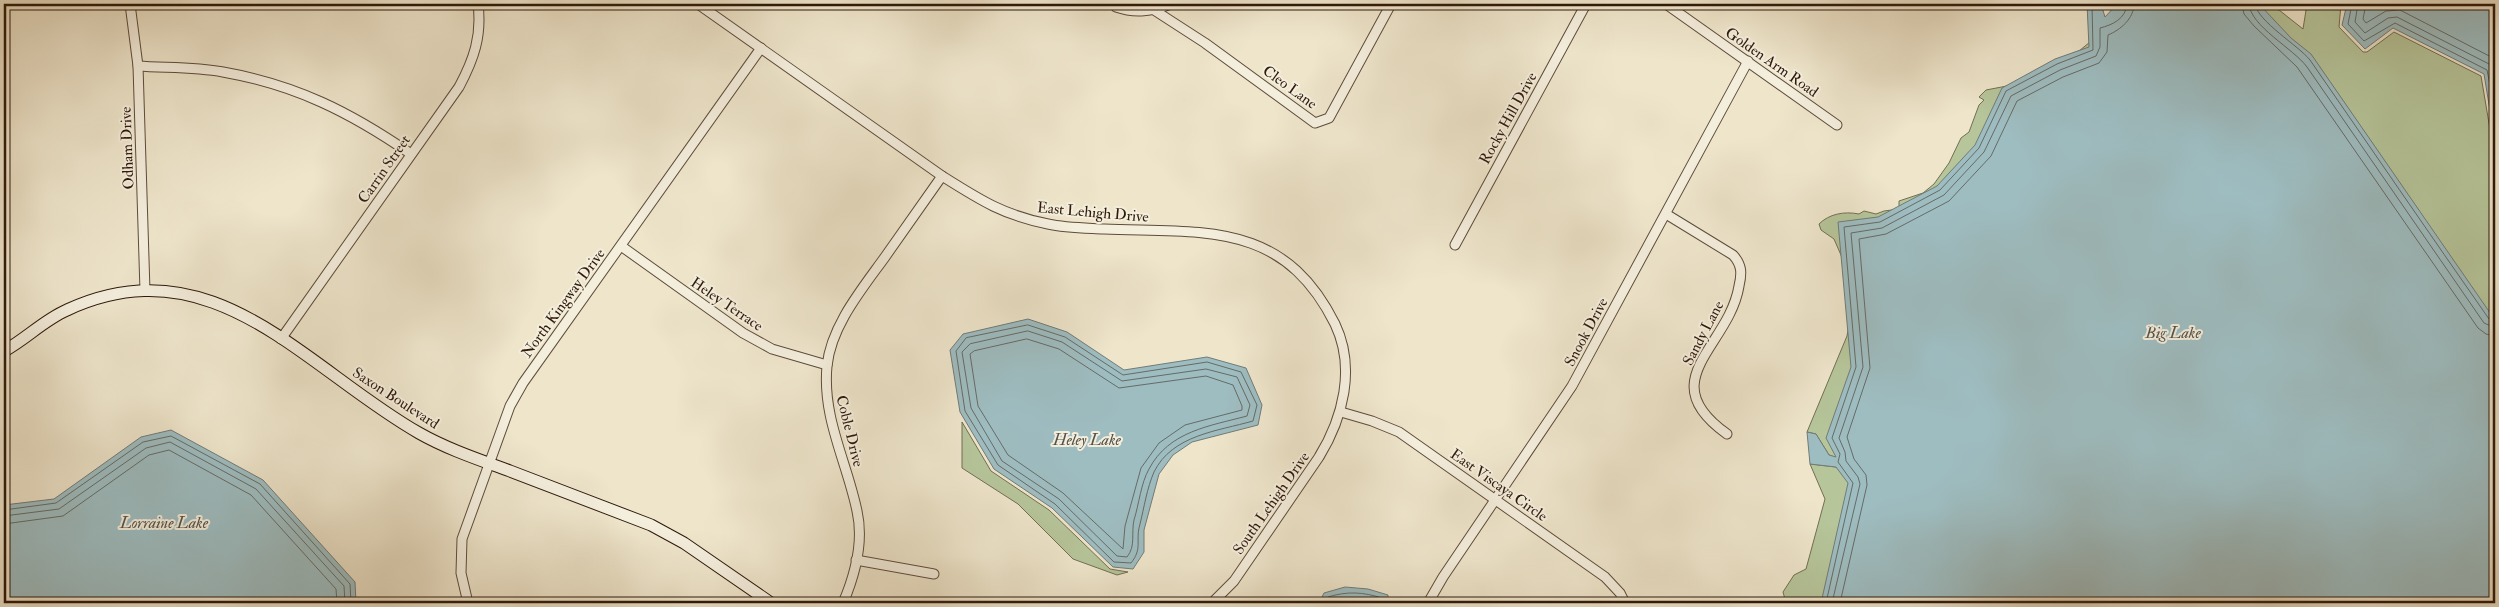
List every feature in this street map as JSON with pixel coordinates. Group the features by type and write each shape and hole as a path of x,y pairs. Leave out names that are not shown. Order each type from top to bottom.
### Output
{"main road":[{"name":"Saxon Boulevard","path":"4,351 66,310 108,296 145,291 191,295 216,302 251,318 417,432 488,463 651,525 684,543 771,603"}],"street":[{"name":"Odham Drive","path":"130,4 138,66 145,291"},
{"name":"Carrin Street","path":"281,338 459,87 473,61 478,45 480,20 478,4"},
{"name":"East Lehigh Drive","path":"698,4 942,176 980,200 1015,217 1051,225 1217,234 1246,241 1283,258 1308,281 1325,306 1338,331 1344,358 1346,387 1341,412"},
{"path":"1116,7 1129,11 1154,10 1171,4"},
{"name":"Cleo Lane","path":"1154,10 1205,43 1315,122 1329,118 1391,4"},
{"name":"Rocky Hill Drive","path":"1454,245 1586,4"},
{"name":"Golden Arm Road","path":"1666,4 1837,125"},
{"name":"North Kingway Drive","path":"468,603 461,573 462,539 510,406 523,383 761,48"},
{"name":"Snook Drive","path":"1428,603 1443,577 1572,386 1748,61"},
{"path":"138,66 222,72 284,86 337,108 376,130 411,154"},
{"name":"Coble Drive","path":"843,603 854,575 858,512 829,416 826,397 827,365 835,336 852,303 942,176"},
{"name":"Sandy Lane","path":"1666,214 1733,255 1740,263 1741,275 1738,294 1728,320 1696,371 1693,383 1695,400 1710,422 1727,434"},
{"name":"Heley Terrace","path":"621,246 743,333 772,349 827,365"},
{"name":"East Viscaya Circle","path":"1341,412 1372,420 1399,432 1605,577 1620,593 1625,603"},
{"name":"South Lehigh Drive","path":"1212,603 1234,580 1314,465 1331,438 1341,412"},
{"path":"856,560 934,574"}],"green space":[{"name":"Big Lake","path":"2122,4 2267,4 2279,10 2303,29 2307,4 2341,4 2339,27 2363,52 2367,52 2394,32 2481,76 2495,150 2495,603 1837,458 1829,455 1816,434 1807,432 1847,336 1852,306 1844,262 1834,239 1821,230 1819,224 1837,214 1859,214 1864,211 1876,214 1899,209 1899,201 1923,193 1934,184 1949,163 1961,138 1969,132 1979,105 1984,100 1979,97 1986,90 2012,85 2079,51 2090,42 2103,20"},
{"path":"962,422 991,471 1049,510 1110,569 1128,572 1117,575 1073,559 1018,504 962,468"},
{"path":"1810,464 1836,467 1853,485 1830,603 1786,603 1783,592 1794,575 1806,569 1825,499"}],"water":[{"name":"Big Lake","path":"2087,4 2101,4 2105,17 2117,4 2259,4 2291,38 2311,54 2495,320 2495,603 1821,603 1848,483 1836,467 1810,464 1807,432 1816,434 1829,455 1836,457 1826,438 1851,367 1838,222 1878,217 1937,186 1975,145 2002,88 2055,59 2089,47"},
{"path":"2347,4 2495,4 2495,141 2484,74 2393,28 2365,49 2342,25"},
{"name":"Heley Lake","path":"1028,319 1067,332 1124,370 1207,357 1246,368 1262,405 1258,425 1192,442 1173,455 1159,474 1144,530 1144,552 1133,569 1113,567 1052,508 994,469 960,412 950,350 963,334"},
{"name":"Lorraine Lake","path":"171,430 263,480 355,582 356,603 4,603 4,505 54,499 141,437"},
{"path":"1345,587 1368,589 1388,595 1388,603 1319,603 1324,593"}]}
